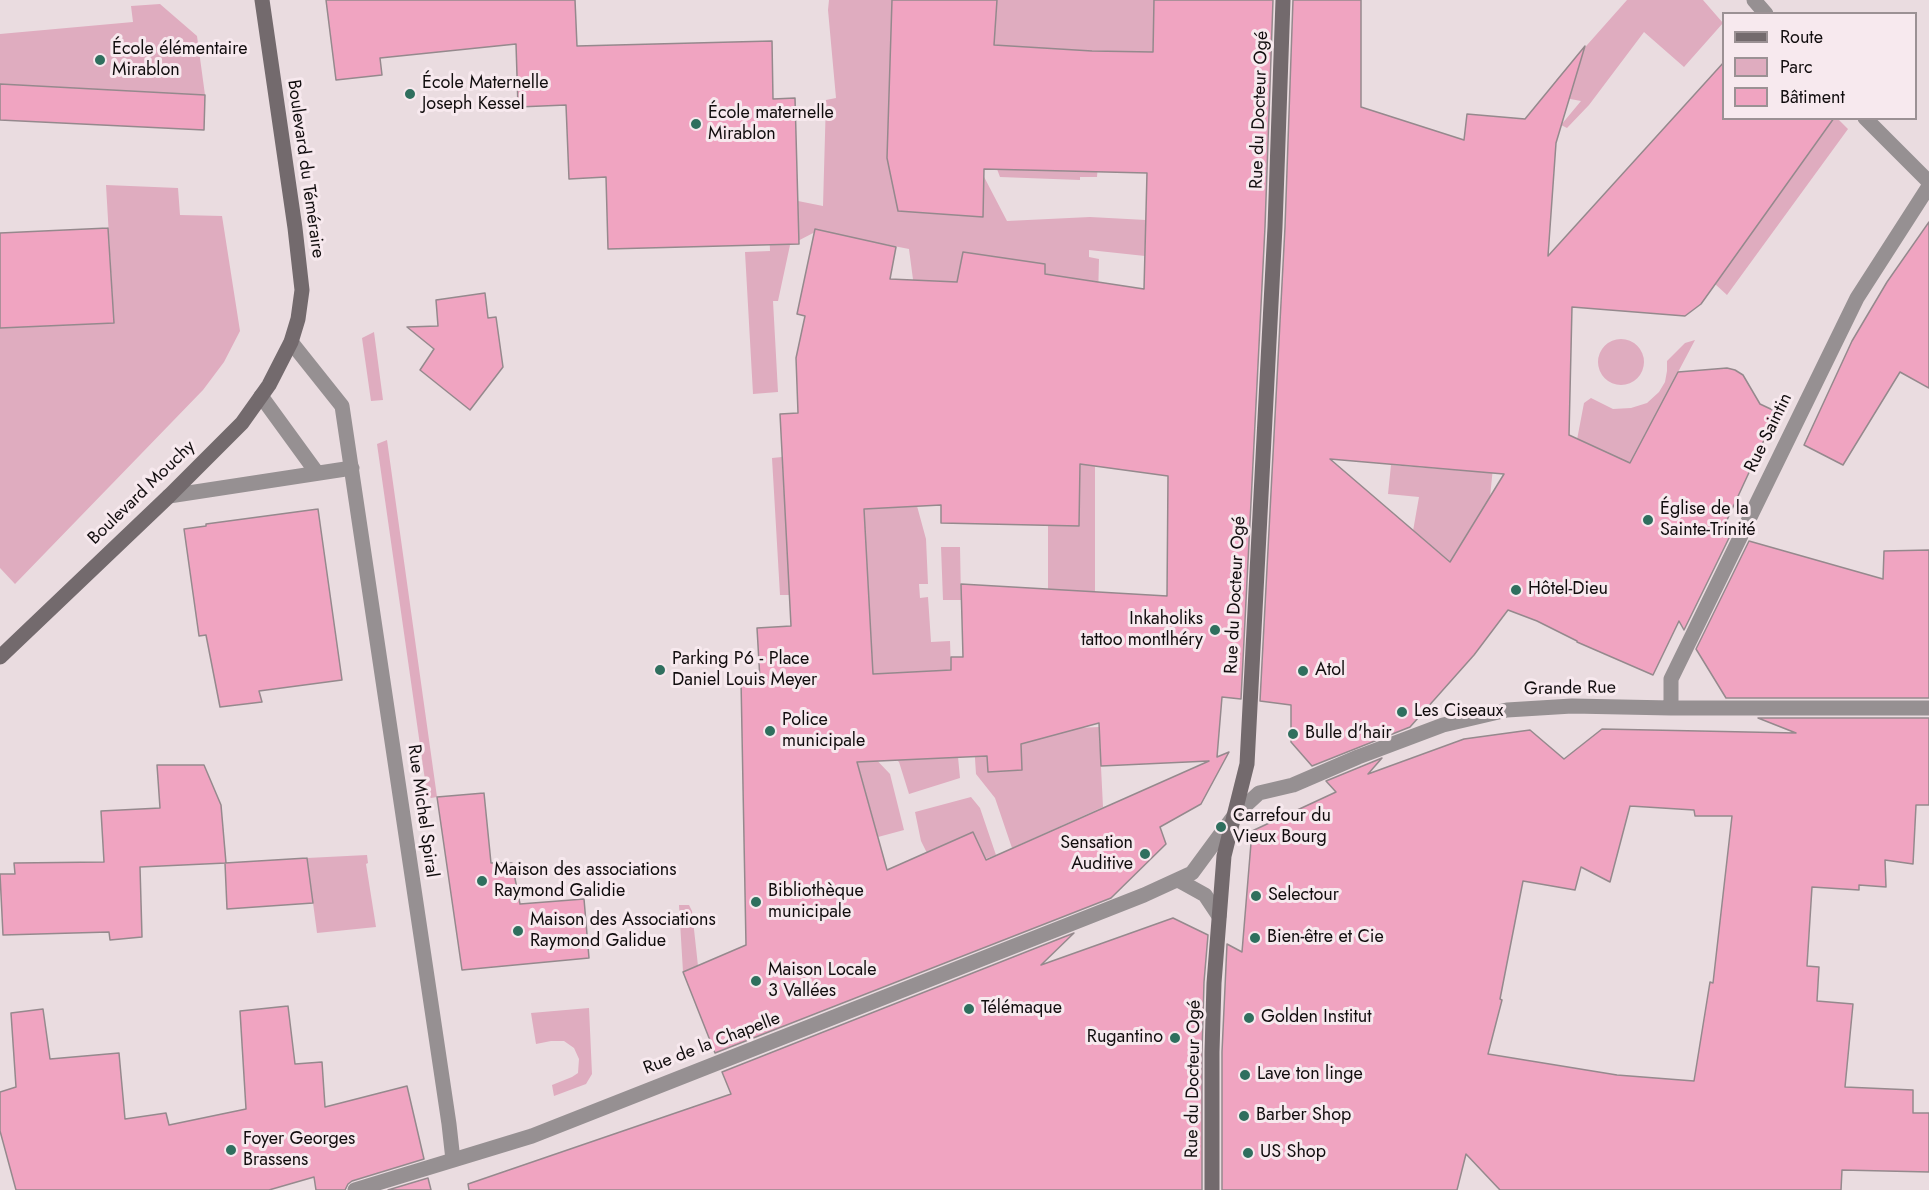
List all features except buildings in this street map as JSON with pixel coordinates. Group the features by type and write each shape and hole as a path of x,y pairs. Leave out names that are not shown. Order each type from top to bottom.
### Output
{"main road":[{"name":"Boulevard du Téméraire","path":"262,0 296,228 302,290 291,342"},
{"name":"Rue du Docteur Ogé","path":"1212,1190 1212,1052 1219,916 1224,856 1247,764 1275,227 1283,0"},
{"name":"Boulevard Mouchy","path":"0,657 242,423 261,396 291,342"}],"street":[{"path":"1754,0 1764,12"},
{"path":"1867,120 1929,184"},
{"name":"Rue Saintin","path":"1671,708 1671,680 1857,298 1929,184"},
{"name":"Rue Michel Spiral","path":"291,342 342,406 453,1160"},
{"path":"261,396 317,473"},
{"path":"169,496 352,468"},
{"name":"Grande Rue","path":"1234,816 1259,793 1293,785 1358,757 1443,725 1507,710 1572,706 1929,708"},
{"name":"Rue de la Chapelle","path":"355,1190 532,1136 1144,895 1192,873 1234,816"},
{"path":"1178,880 1205,895 1219,916"}],"green space":[{"path":"829,0 892,0 1007,221 1090,217 1146,220 1145,256 1089,250 1089,257 1099,259 1095,420 1095,592 1048,600 1048,525 1079,526 1080,458 963,252 958,282 914,287 909,249 817,231 790,245 778,301 773,301 778,392 753,394 745,252 770,251 768,195 823,206 826,100 836,98"},
{"path":"997,0 1154,0 1153,52 994,45"},
{"path":"1627,0 1703,0 1722,22 1684,67 1644,32 1589,105 1567,128 1561,125 1581,101 1565,98 1556,80"},
{"name":"École élémentaire Mirablon","path":"160,4 197,36 205,95 0,84 0,34 133,22 131,6"},
{"path":"1826,120 1839,120 1848,129 1727,295 1715,284 1828,127"},
{"path":"1098,164 1097,177 1080,177 1080,180 1000,177 997,169 1090,172"},
{"path":"106,185 178,188 180,215 222,216 240,331 224,362 203,390 15,584 0,568 0,328 114,323"},
{"path":"374,332 383,400 371,401 362,338"},
{"path":"1621,339 1630,340 1637,346 1643,353 1643,371 1637,378 1630,384 1621,385 1612,384 1605,378 1599,371 1598,362 1599,353 1605,346 1612,340"},
{"path":"1695,340 1630,463 1595,447 1576,445 1584,403 1591,398 1613,409 1631,408 1647,403 1659,392 1665,382 1667,361 1685,343"},
{"path":"387,440 437,797 431,798 427,794 377,444"},
{"path":"1495,448 1490,497 1450,561 1413,531 1419,497 1388,494 1391,465 1467,471"},
{"path":"782,457 790,595 780,595 772,458"},
{"path":"917,506 926,539 928,584 919,584 920,598 928,597 931,642 950,641 951,670 873,674 864,509"},
{"path":"941,547 960,547 961,600 943,600"},
{"path":"1099,727 1103,807 1012,848 995,798 976,774 974,743 986,743 988,772 1022,770 1021,741 1036,740 1078,728"},
{"path":"872,737 958,757 960,778 909,794 899,762"},
{"path":"848,739 869,752 890,774 904,830 878,837 862,779 851,779"},
{"path":"971,797 980,808 996,855 985,859 927,853 921,841 915,812"},
{"path":"367,855 368,863 366,864 376,927 317,933 307,858"},
{"path":"679,905 689,905 692,911 698,966 683,972"},
{"path":"589,1008 592,1074 586,1084 554,1096 552,1085 578,1073 579,1059 574,1048 564,1041 536,1044 531,1013"}],"place":[{"name":"École élémentaire Mirablon","path":"100,60"},
{"name":"École Maternelle Joseph Kessel","path":"410,94"},
{"name":"École maternelle Mirablon","path":"696,124"},
{"name":"Église de la Sainte-Trinité","path":"1648,520"},
{"name":"Hôtel-Dieu","path":"1516,590"},
{"name":"Inkaholiks tattoo montlhéry","path":"1215,630"},
{"name":"Parking P6 - Place Daniel Louis Meyer","path":"660,670"},
{"name":"Atol","path":"1303,671"},
{"name":"Les Ciseaux","path":"1402,712"},
{"name":"Police municipale","path":"770,731"},
{"name":"Bulle d'hair","path":"1293,734"},
{"name":"Carrefour du Vieux Bourg","path":"1221,827"},
{"name":"Sensation Auditive","path":"1145,854"},
{"name":"Maison des associations Raymond Galidie","path":"482,881"},
{"name":"Selectour","path":"1256,896"},
{"name":"Bibliothèque municipale","path":"756,902"},
{"name":"Maison des Associations Raymond Galidue","path":"518,931"},
{"name":"Bien-être et Cie","path":"1255,938"},
{"name":"Maison Locale 3 Vallées","path":"756,981"},
{"name":"Télémaque","path":"969,1009"},
{"name":"Golden Institut","path":"1249,1018"},
{"name":"Rugantino","path":"1175,1038"},
{"name":"Lave ton linge","path":"1245,1075"},
{"name":"Barber Shop","path":"1244,1116"},
{"name":"Foyer Georges Brassens","path":"231,1150"},
{"name":"US Shop","path":"1248,1153"}]}
